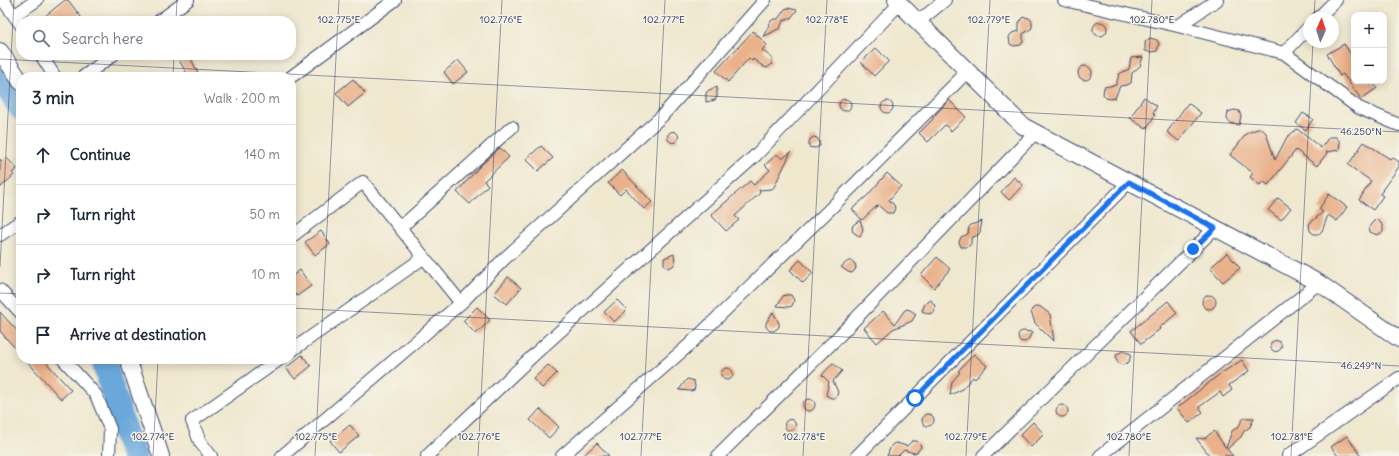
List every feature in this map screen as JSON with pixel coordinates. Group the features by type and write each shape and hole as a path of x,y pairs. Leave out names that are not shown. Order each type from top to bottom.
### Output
{"street":[{"path":"3,0 16,17"},
{"path":"22,16 37,0"},
{"path":"166,16 188,0"},
{"path":"296,73 395,0"},
{"path":"282,456 461,303 504,259 662,116 765,0"},
{"path":"918,22 945,0"},
{"path":"1064,0 1178,26 1284,53 1359,108 1399,124"},
{"path":"1103,9 1112,0"},
{"path":"1178,26 1217,0"},
{"path":"1324,12 1336,0"},
{"path":"428,456 538,351 756,154 898,2 1023,126 1319,282 1399,339"},
{"path":"1284,53 1303,33"},
{"path":"0,51 16,75"},
{"path":"44,60 52,72"},
{"path":"90,72 106,60"},
{"path":"562,456 694,340 828,211 968,71"},
{"path":"400,228 512,127"},
{"path":"718,456 837,338 1036,133"},
{"path":"296,233 363,182 423,258 461,303"},
{"path":"857,456 1129,182"},
{"path":"0,235 16,224"},
{"path":"983,456 1215,228"},
{"path":"296,347 423,258"},
{"path":"1100,456 1319,282"},
{"path":"0,290 16,308"},
{"path":"68,364 96,395 110,429 109,456"},
{"path":"130,364 161,456"},
{"path":"211,456 200,442 192,421 273,364"},
{"path":"1288,456 1399,378"}],"building":[{"path":"65,0 68,0 80,16 45,16"},
{"path":"788,8 797,10 791,18 783,21 780,28 763,37 771,21 778,19 785,9"},
{"path":"1024,17 1029,18 1032,21 1032,28 1023,34 1023,41 1021,45 1014,46 1010,44 1009,37 1012,33 1019,31 1019,22"},
{"path":"1097,22 1103,22 1107,26 1107,32 1103,36 1097,36 1093,32 1093,26"},
{"path":"753,31 767,45 762,50 772,58 772,64 767,68 749,58 728,82 716,71"},
{"path":"1150,38 1157,40 1159,44 1157,51 1145,51 1145,42"},
{"path":"1344,44 1351,54 1351,84 1374,84 1377,88 1361,99 1343,74 1340,76 1327,54"},
{"path":"876,48 889,61 874,76 861,62"},
{"path":"1143,57 1140,66 1132,73 1131,83 1120,86 1115,98 1106,98 1103,94 1104,87 1116,85 1119,74 1129,69 1131,58"},
{"path":"179,60 192,60 198,72 186,72"},
{"path":"458,60 468,72 453,84 444,72"},
{"path":"1082,66 1088,66 1092,70 1092,76 1088,80 1082,80 1078,76 1078,70"},
{"path":"353,79 365,93 348,107 336,93"},
{"path":"717,87 717,97 715,100 706,102 706,93"},
{"path":"1144,97 1157,106 1153,113 1155,115 1146,129 1130,118"},
{"path":"845,99 849,101 851,105 849,109 845,111 841,109 839,105 841,101"},
{"path":"949,100 966,117 951,131 945,125 928,142 919,133"},
{"path":"885,101 889,101 893,107 889,113 885,113 881,109 881,105"},
{"path":"1188,103 1201,113 1179,141 1167,132"},
{"path":"1234,110 1239,111 1241,116 1239,125 1230,123 1227,119 1228,112"},
{"path":"1303,113 1313,119 1306,130 1296,123"},
{"path":"1262,129 1266,133 1275,160 1287,137 1297,129 1321,148 1329,137 1336,137 1340,142 1339,150 1326,152 1327,153 1317,166 1296,150 1268,185 1263,181 1260,185 1250,177 1253,173 1230,155 1247,133"},
{"path":"673,131 677,133 679,137 677,141 673,143 669,141 667,137 669,133"},
{"path":"814,137 819,141 820,146 815,148 809,147 810,139"},
{"path":"1364,142 1390,159 1392,157 1399,162 1399,167 1382,190 1380,194 1383,196 1373,210 1359,200 1371,181 1348,165"},
{"path":"541,146 553,158 538,171 526,159"},
{"path":"500,148 509,157 484,181 488,185 470,204 457,192 480,166"},
{"path":"791,152 774,187 772,189 759,190 760,193 735,216 739,220 726,231 711,215 750,181 754,185 770,170 765,165 777,154 782,159"},
{"path":"6,157 16,170 12,173 14,175 0,188 0,159 2,161"},
{"path":"622,170 652,202 644,209 626,189 620,195 608,183"},
{"path":"887,173 901,186 889,200 895,208 893,213 887,213 878,205 862,220 852,209 867,196"},
{"path":"1014,177 1023,185 1009,200 1001,192"},
{"path":"1329,194 1347,207 1337,221 1328,215 1322,231 1319,234 1314,234 1310,231 1309,224 1323,212 1319,209"},
{"path":"1278,198 1291,208 1281,220 1268,210"},
{"path":"1376,219 1383,227 1383,232 1377,235 1370,232 1369,228"},
{"path":"860,220 863,229 860,237 853,232 852,229 853,225"},
{"path":"982,221 980,232 978,235 971,238 971,244 966,247 961,247 959,242 961,237 968,234 969,227"},
{"path":"321,231 330,244 315,255 305,242"},
{"path":"1227,253 1240,268 1223,282 1210,268"},
{"path":"674,254 675,263 673,266 668,268 664,264 664,258"},
{"path":"937,257 950,269 934,288 921,275"},
{"path":"800,260 813,273 803,283 790,270"},
{"path":"848,261 852,261 856,267 852,273 841,267"},
{"path":"300,270 311,286 297,296 296,295 296,273"},
{"path":"508,277 521,288 507,304 494,294"},
{"path":"791,295 794,300 792,306 777,306 783,296"},
{"path":"1209,295 1214,297 1216,302 1214,307 1209,309 1204,307 1202,302 1204,297"},
{"path":"617,300 627,310 614,322 604,312"},
{"path":"931,300 935,306 934,312 929,314 922,311 925,304"},
{"path":"1168,301 1177,313 1141,344 1131,331"},
{"path":"1039,306 1050,314 1054,342 1035,323 1031,312 1032,309"},
{"path":"477,307 490,320 476,334 463,321"},
{"path":"907,309 916,314 912,321 893,329 877,343 864,328 883,311 895,324"},
{"path":"0,312 16,330 16,349 0,331"},
{"path":"773,312 779,323 779,327 774,331 770,331 766,327 766,323"},
{"path":"1023,331 1032,332 1028,340 1025,342 1019,341 1018,335"},
{"path":"1276,340 1280,342 1282,346 1280,350 1276,352 1272,350 1270,346 1272,342"},
{"path":"1123,351 1131,354 1129,362 1123,365 1119,364 1116,358 1117,354"},
{"path":"974,354 987,366 975,379 973,377 961,390 950,395 952,382 960,372 958,371"},
{"path":"302,355 311,366 295,379 286,368 291,364 296,364 296,360"},
{"path":"1242,360 1249,371 1229,385 1232,390 1223,397 1220,392 1199,407 1203,412 1189,423 1177,408 1220,374"},
{"path":"833,363 842,371 833,381 838,392 835,398 831,398 826,395 829,382 822,375"},
{"path":"30,364 48,364 71,390 61,399"},
{"path":"548,365 557,373 542,388 533,379"},
{"path":"725,368 729,368 733,374 729,380 725,380 721,376 721,372"},
{"path":"688,379 694,381 694,390 679,390 686,380"},
{"path":"807,399 811,399 815,405 811,411 807,411 803,407 803,403"},
{"path":"1060,405 1064,405 1068,411 1064,417 1060,417 1056,413 1056,409"},
{"path":"540,409 559,427 549,438 530,420"},
{"path":"926,414 930,414 934,420 930,426 926,426 922,422 922,418"},
{"path":"1244,418 1254,418 1250,427 1244,431 1241,437 1227,449 1233,456 1210,456 1196,438 1204,439 1214,431 1226,448 1232,431 1239,426"},
{"path":"790,419 794,421 796,425 794,429 790,431 786,429 784,425 786,421"},
{"path":"1033,422 1044,434 1031,447 1020,435"},
{"path":"350,425 359,436 339,452 330,441"},
{"path":"1347,436 1361,456 1338,456 1331,447"},
{"path":"912,441 917,441 920,444 921,447 917,452 914,453 904,450 898,456 887,456 893,444 896,443 907,446"},
{"path":"597,443 609,456 583,456"}],"waterway":[{"path":"0,77 16,101"},
{"path":"104,364 127,439 134,456"}],"route":[{"path":"915,398 1129,182 1215,228 1193,249"}]}
